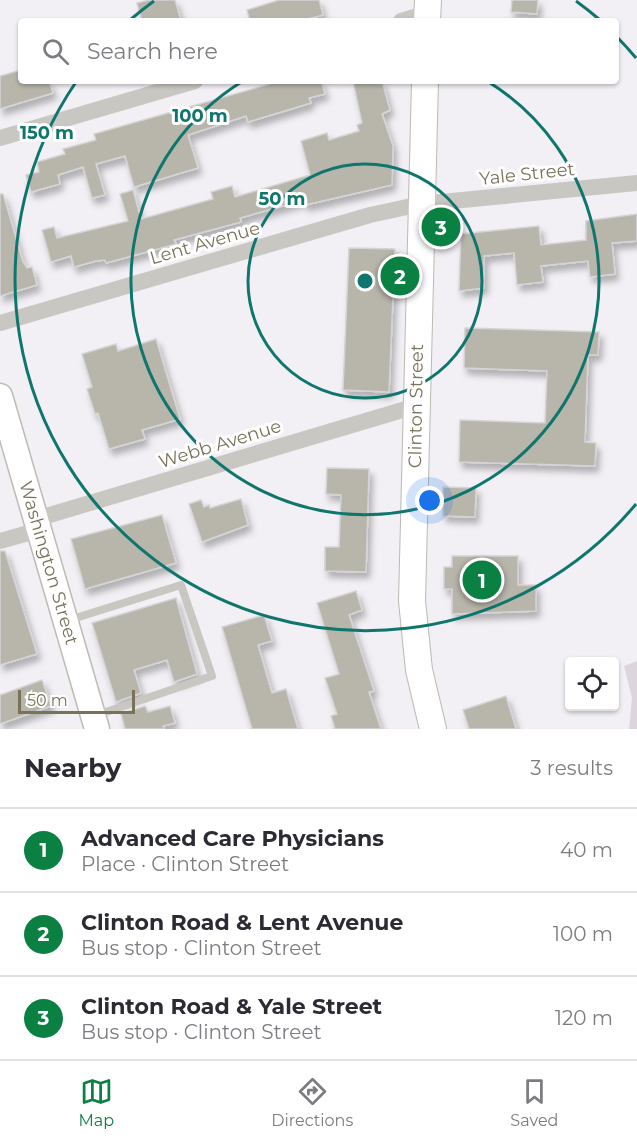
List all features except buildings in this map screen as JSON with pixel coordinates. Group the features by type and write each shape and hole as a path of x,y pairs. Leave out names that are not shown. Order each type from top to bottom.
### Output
{"main road":[{"name":"Clinton Street","path":"425,84 412,601 419,670 433,729"},
{"name":"Washington Street","path":"0,396 96,723"}],"street":[{"path":"409,18 428,11"},
{"path":"0,138 185,84"},
{"name":"Yale Street","path":"421,204 637,183"},
{"name":"Lent Avenue","path":"0,323 370,215 421,204"},
{"name":"Webb Avenue","path":"0,541 38,524 416,406"}],"lane":[{"path":"66,621 181,585 212,676 96,723"}],"shaded area":[{"path":"637,661 637,729 629,729 632,698 624,666"}],"place":[{"name":"Clinton Road & Yale Street","path":"441,227"},
{"name":"Clinton Road & Lent Avenue","path":"400,276"},
{"name":"Advanced Care Physicians","path":"482,580"}]}
